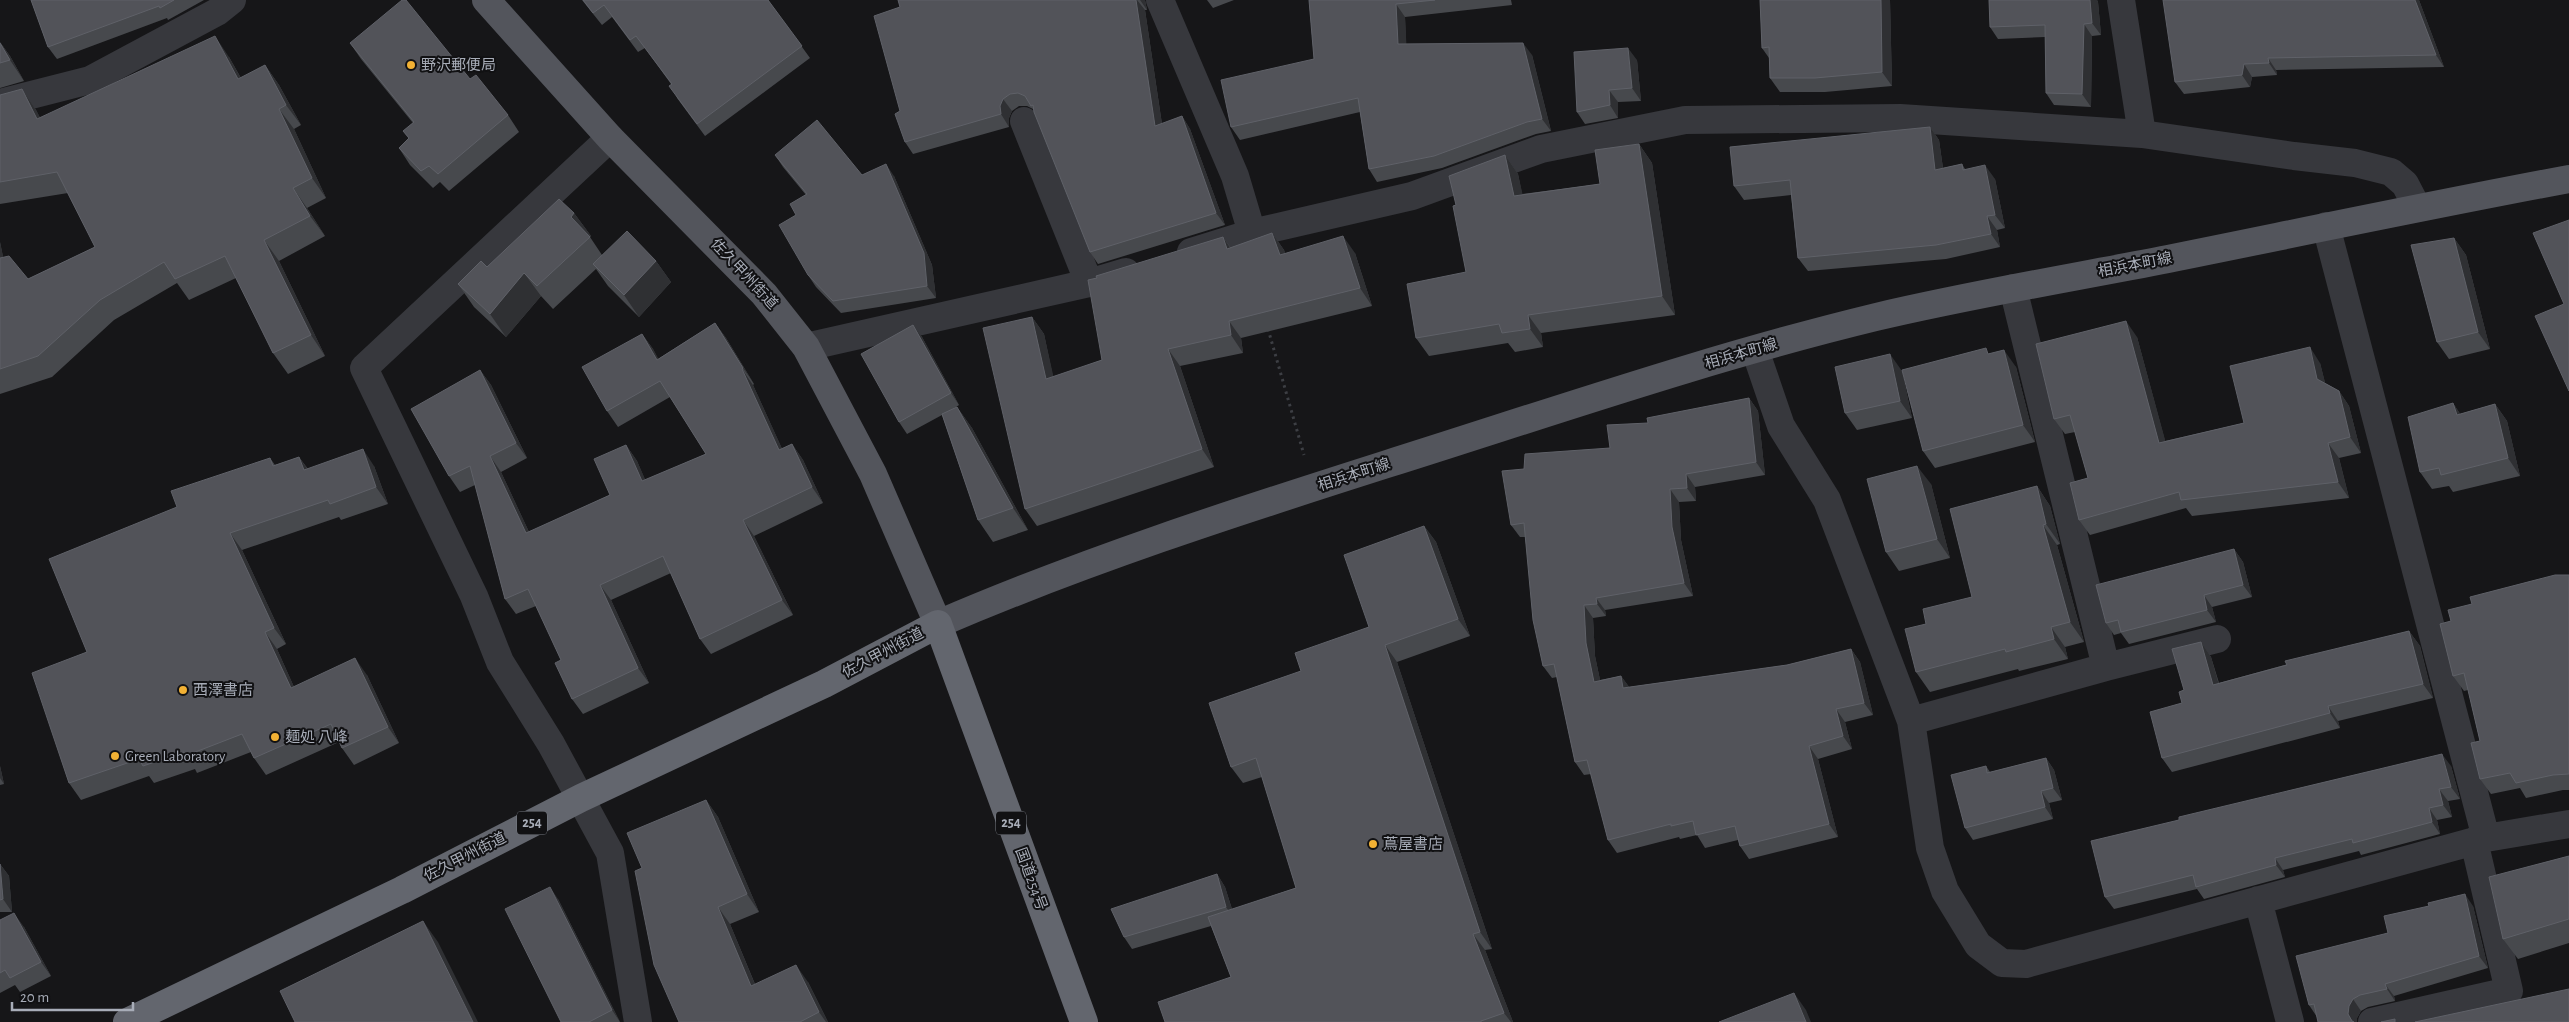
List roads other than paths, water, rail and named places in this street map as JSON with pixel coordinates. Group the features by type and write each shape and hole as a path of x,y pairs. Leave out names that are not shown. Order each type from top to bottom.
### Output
{"highway":[{"name":"佐久甲州街道","path":"126,1022 402,890 581,798 824,684 938,624"},
{"name":"国道254号","path":"938,624 1084,1022"}],"main road":[{"name":"佐久甲州街道","path":"486,0 610,138 764,294 806,347 873,474 938,624"},
{"name":"相浜本町線","path":"938,624 1010,593 1114,554 1313,488 1755,350 1878,317 2014,288 2417,207 2569,179"}],"street":[{"path":"0,103 90,80 216,12 232,0"},
{"path":"1160,0 1235,176 1252,232"},
{"path":"2121,0 2142,134"},
{"path":"806,347 1089,283 1252,232 1412,196 1541,150 1685,120 1900,118 2142,134 2373,167 2391,172 2405,184 2417,207"},
{"path":"1024,121 1089,283"},
{"path":"610,138 364,368 474,596 500,662 551,744 610,853 638,1022"},
{"path":"2326,226 2480,840 2509,991 2372,1022"},
{"path":"2014,288 2106,668"},
{"path":"1755,350 1781,426 1827,500 1911,721 1930,848 1945,891 1978,945 2002,963 2026,964 2480,840 2569,824"},
{"path":"1911,721 2217,639"},
{"path":"2258,900 2290,1022"}],"place":[{"name":"野沢郵便局","path":"411,65"},
{"name":"西澤書店","path":"183,690"},
{"name":"麺処 八峰","path":"275,737"},
{"name":"Green Laboratory","path":"115,756"},
{"name":"蔦屋書店","path":"1373,844"}]}
